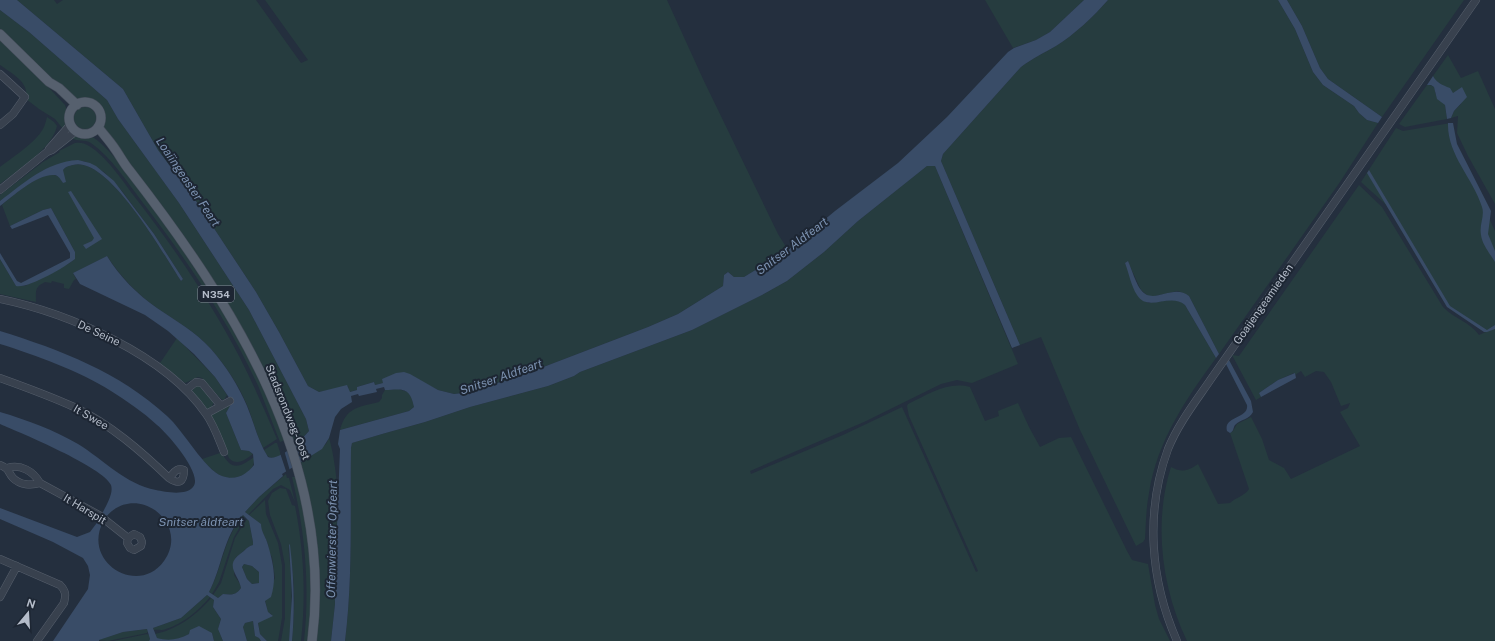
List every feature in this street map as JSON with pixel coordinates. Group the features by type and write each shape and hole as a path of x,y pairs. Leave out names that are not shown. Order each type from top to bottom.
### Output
{"main road":[{"path":"0,34 74,107"},
{"path":"88,103 98,109 100,120 95,130 85,134 73,128 69,117 74,107 88,103"},
{"name":"Stadsrondweg-Oost","path":"95,130 120,159 176,233 203,272 235,324 265,382 290,442 299,471 310,521 314,552 316,590 312,641"}],"street":[{"name":"Goaijengeamieden","path":"1177,641 1166,618 1159,590 1154,553 1153,517 1160,479 1168,448 1181,424 1211,379 1476,0"},
{"path":"0,74 25,97 13,114 0,125"},
{"path":"0,190 47,152 50,146 73,128"},
{"name":"De Seine","path":"0,299 38,308 89,327 127,346 186,390 206,414 224,452"},
{"name":"It Swee","path":"0,378 75,407 105,425 133,445 169,478"},
{"path":"186,390 196,382 202,383 221,406"},
{"path":"206,414 230,401"},
{"name":"It Harspit","path":"0,465 7,468 14,478 26,484 33,486 40,483"},
{"name":"It Harspit","path":"7,468 14,466 27,470 36,477 40,483 99,516 128,538"},
{"path":"0,559 60,585 65,590 66,596 64,603 37,641"},
{"path":"0,597 17,566"}],"green space":[{"path":"17,0 54,0 57,4 63,0 256,0 301,63 308,60 265,0 667,0 703,79 778,234 788,250 744,277 734,277 728,272 724,275 723,286 678,314 648,327 511,379 463,393 454,394 438,390 426,384 383,383 375,385 374,382 357,387 357,390 349,392 348,386 319,392 308,386 256,292 194,198 158,150 123,89"},
{"path":"985,0 1084,0 1050,32 1036,40 1013,48"},
{"path":"1108,0 1278,0 1295,29 1313,72 1323,85 1354,106 1367,120 1378,123 1340,182 1219,354 1189,296 1178,291 1148,296 1141,290 1128,262 1125,263 1148,303 1176,299 1185,305 1216,358 1174,421 1166,438 1153,474 1149,493 1145,539 1136,546 1080,430 1041,337 1020,345 941,161 943,154 1021,67 1056,46 1077,31"},
{"path":"1287,0 1464,0 1382,117 1328,79 1320,68 1302,26"},
{"path":"0,10 29,32 107,100 118,119 179,203 249,310 306,419 309,431 296,444 268,381 206,270 170,217 104,132 102,128 102,113 99,107 90,101 80,101 70,96 0,30"},
{"path":"0,40 24,61 65,105 67,117 64,130 55,119 26,99 25,88 19,79 0,65"},
{"path":"1448,55 1461,78 1478,71 1495,109 1495,204 1457,133 1458,116 1451,118 1454,111 1461,104 1453,93 1435,80 1433,76"},
{"path":"1427,85 1432,86 1436,90 1435,93 1445,105 1447,119 1405,127 1399,124"},
{"path":"85,107 93,110 96,118 93,126 85,129 77,126 74,118 77,110"},
{"path":"47,117 57,126 49,143 25,166 0,184 0,167 35,139 43,129"},
{"path":"1451,123 1449,131 1495,231 1495,641 1187,641 1171,600 1163,556 1162,510 1165,488 1171,467 1182,471 1198,464 1218,504 1230,503 1249,489 1230,433 1237,424 1251,417 1262,439 1269,460 1284,468 1291,479 1360,446 1340,412 1348,408 1350,403 1341,406 1331,382 1324,372 1316,371 1305,377 1301,371 1295,375 1294,373 1278,380 1259,393 1261,397 1256,400 1232,355 1239,356 1359,185 1382,207 1443,307 1471,327 1479,335 1488,331 1449,306 1392,210 1361,182 1396,128 1403,131"},
{"path":"77,135 84,137 91,136 104,146 140,189 189,256 220,304 248,353 260,378 285,440 280,442 259,388 247,363 221,315 191,269 112,163 91,143 72,138"},
{"path":"75,143 87,145 108,162 176,254 203,294 239,356 277,439 263,448 240,390 216,355 199,337 150,303 136,291 107,256 73,273 76,279 69,289 64,288 64,284 52,281 51,283 45,282 41,284 36,290 36,302 0,294 0,259 16,286 25,286 75,259 75,252 51,208 43,210 10,226 2,205 28,184 44,176 57,176 63,183 63,170 66,167 73,165 87,166 102,175 118,190 149,230 181,281 183,279 154,234 122,191 104,172 84,161 72,161 44,170 0,201 0,195 43,162 60,152 59,151"},
{"path":"927,166 935,166 1018,364 972,383 957,380 941,384 864,422 750,471 751,474 843,435 902,407 976,572 978,571 909,416 907,406 908,404 938,390 954,386 970,387 985,421 999,416 998,411 1018,403 1040,447 1059,438 1071,437 1132,560 1148,564 1159,619 1170,641 345,641 348,617 351,545 352,443 425,422 470,407 548,386 574,376 580,372 692,330 787,281 918,173"},
{"path":"177,338 215,377 227,395 224,400 221,399 202,378 198,377 185,383 160,363"},
{"path":"197,385 214,401 211,409 206,409 192,391"},
{"path":"398,389 408,392 412,398 414,407 409,411 340,430 346,417 354,409 379,402 385,390"},
{"path":"231,404 226,413 241,450 249,451 253,454 238,462 232,461 229,458 211,416 214,412"},
{"path":"329,438 336,471 338,500 337,524 334,533 335,604 331,641 316,641 319,566 317,543 301,462 326,444"},
{"path":"277,443 281,455 276,458 271,458 264,450"},
{"path":"220,453 229,463 235,466 254,457 254,463 252,468 243,475 226,478 208,466 202,459"},
{"path":"286,474 287,478 289,478 295,502 290,490 281,485 273,489 248,515 245,512 259,497"},
{"path":"292,477 295,477 299,484 312,561 309,641 304,641 306,620 305,559 300,518"},
{"path":"280,488 286,489 292,505 295,506 298,523 304,590 301,641 292,641 294,593 291,557 288,545 292,593 291,617 289,641 281,641 285,618 285,565 281,544 270,515 268,501 272,493"},
{"path":"265,500 266,514 278,543 282,565 282,618 278,641 267,641 260,634 258,622 272,614 268,613 265,600 275,578 272,557 269,552 268,544 261,529 249,515"},
{"path":"243,515 245,518 234,537 219,582 212,594 209,592 214,582 227,543 236,524"},
{"path":"247,519 249,521 253,545 248,547 236,557 234,575 241,588 235,593 223,594 218,598 213,595 221,583 235,538"},
{"path":"244,564 252,566 260,573 259,583 252,584 247,579 242,567"},
{"path":"207,595 210,597 195,612 178,624 164,630 154,630 153,628 181,618"},
{"path":"211,598 214,600 213,607 221,619 218,629 223,641 214,641 212,633 189,634 174,640 164,641 157,638 155,634 171,629 186,621"},
{"path":"253,621 255,636 261,641 247,641 243,627 245,623"},
{"path":"147,629 147,633 108,641 98,640 123,632"},
{"path":"147,634 149,635 149,641 113,641"}],"water":[{"name":"Snitser âldfeart","path":"0,0 17,0 123,89 158,150 194,198 256,292 308,386 319,392 347,385 350,392 357,390 357,387 374,382 375,385 383,383 382,379 396,373 404,372 438,390 454,394 463,393 511,379 648,327 678,314 723,286 724,275 728,272 734,277 744,277 788,250 835,211 898,163 947,117 1008,52 1014,48 1036,40 1050,32 1084,0 1108,0 1077,31 1056,46 1021,67 943,154 941,161 1020,345 1012,348 935,166 927,166 858,221 824,252 787,281 692,330 580,372 574,376 548,386 470,407 425,422 352,443 351,545 348,617 345,641 331,641 335,604 334,533 337,527 340,449 338,444 340,430 409,411 414,407 410,396 405,391 397,389 385,390 384,387 376,389 377,392 359,396 358,394 351,396 352,402 341,409 335,417 329,438 322,449 282,474 283,476 259,497 245,512 261,524 273,564 273,590 271,597 265,601 268,612 273,616 258,623 260,634 267,641 261,641 255,636 253,621 245,623 243,627 247,641 223,641 218,629 221,619 213,607 214,600 207,595 181,618 153,628 157,638 169,640 185,636 189,634 190,630 199,626 212,633 214,641 149,641 150,639 147,629 123,632 99,641 53,641 88,589 90,575 88,566 83,558 53,542 0,519 0,508 77,537 90,532 99,520 103,522 99,537 100,550 106,561 116,570 128,575 141,576 153,571 164,561 170,547 171,533 165,521 156,511 145,505 132,503 118,507 106,517 102,514 112,489 111,485 105,478 78,460 0,424 0,412 20,418 69,439 88,450 115,471 134,483 145,487 165,492 186,492 193,487 195,481 189,464 183,454 162,429 141,411 111,391 86,377 42,358 0,344 0,331 45,346 88,364 109,375 149,400 173,422 208,466 222,476 232,478 248,472 254,465 253,454 249,451 241,450 226,413 231,404 230,399 215,377 194,354 168,331 145,315 80,284 73,273 107,256 117,271 136,291 150,303 192,332 216,355 227,369 240,391 261,445 268,457 273,458 284,453 309,431 306,419 249,310 179,203 118,119 107,100 29,32 0,10","holes":["243,515 249,521 253,545 235,558 233,563 234,571 241,588 235,593 223,594 218,598 209,592 231,533","244,564 252,566 259,572 259,583 252,584 247,579 242,567"]},
{"path":"1278,0 1287,0 1302,26 1320,68 1328,79 1382,117 1378,123 1367,120 1354,106 1323,85 1313,72 1295,29"},
{"path":"1433,76 1440,84 1450,88 1453,93 1462,87 1467,97 1454,111 1451,118 1447,119 1445,105 1437,99 1434,87 1427,85"},
{"path":"1448,123 1453,123 1457,144 1491,211 1488,234 1495,251 1495,262 1486,249 1482,238 1482,207 1473,186 1456,156 1449,135"},
{"path":"78,160 96,166 114,181 154,234 183,279 181,281 149,230 118,190 102,175 87,166 73,165 65,168 63,170 66,182 63,183 59,177 55,175 48,175 34,181 0,206 0,201 36,174 56,165"},
{"path":"1369,170 1450,306 1487,330 1495,325 1495,329 1484,332 1447,307 1367,173"},
{"path":"71,191 102,239 86,249 83,245 92,241 94,238 68,192"},
{"path":"51,208 75,252 75,259 55,272 37,281 22,286 16,286 0,259 0,253 17,281 21,283 70,258 70,253 48,215 12,229 10,226 43,210"},
{"path":"1128,261 1137,284 1146,294 1157,296 1176,292 1189,296 1219,354 1216,358 1185,305 1173,300 1153,303 1147,302 1142,300 1137,295 1125,263"},
{"path":"1229,360 1251,401 1253,412 1249,417 1235,425 1230,433 1227,431 1227,426 1232,420 1247,410 1247,405 1226,364"},
{"path":"1295,373 1296,378 1261,397 1259,393 1278,380"},
{"path":"289,544 294,593 292,641 289,641 292,596"}],"pier":[{"path":"284,450 290,471 287,474 280,453"}],"water label":[{"name":"Loaiïngeaster Feart","path":"188,182"},
{"name":"Snitser Aldfeart","path":"792,246"},
{"name":"Snitser Aldfeart","path":"501,377"},
{"name":"Offenwierster Opfeart","path":"332,539"}]}
